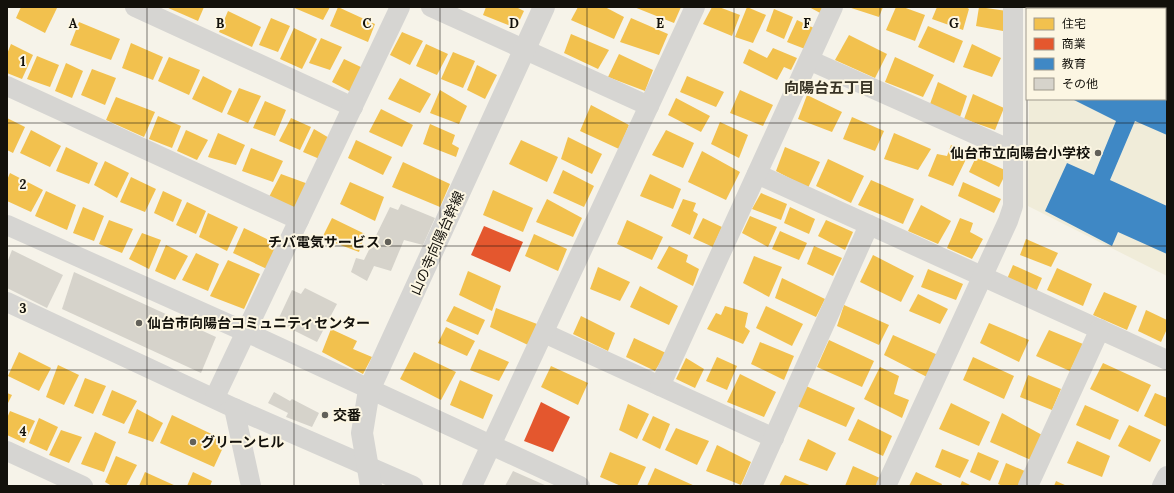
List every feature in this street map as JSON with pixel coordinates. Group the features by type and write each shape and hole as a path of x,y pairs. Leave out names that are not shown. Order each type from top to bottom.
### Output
{"street":[{"path":"135,7 353,107"},
{"path":"215,397 400,7"},
{"path":"431,7 649,106"},
{"name":"山の寺向陽台幹線","path":"370,486 362,433 369,390 544,7"},
{"path":"472,486 695,7"},
{"path":"660,386 833,7"},
{"path":"886,486 983,276 1013,206 1013,7"},
{"path":"809,60 1013,151"},
{"path":"7,86 299,220"},
{"path":"757,174 1167,360"},
{"path":"7,225 246,332 580,486"},
{"path":"752,486 869,225"},
{"path":"9,308 215,397 234,408 366,464 413,486"},
{"path":"1028,486 1100,329"},
{"path":"544,333 774,438"},
{"path":"234,408 251,486"},
{"path":"7,451 84,486"}],"shaded area":[{"name":"仙台市立向陽台小学校","path":"1167,7 1167,276 1028,206 1029,100 1166,100 1166,8 1031,8"}],"building: 住宅":[{"path":"21,7 57,8 45,33 16,18"},
{"path":"166,7 204,7 198,21"},
{"path":"292,7 330,7 323,20"},
{"path":"338,7 375,24 368,42 330,26"},
{"path":"486,7 516,7 524,11 516,28 483,15"},
{"path":"578,7 605,7 624,17 614,39 571,20"},
{"path":"634,7 681,7 674,23"},
{"path":"712,7 719,7 740,15 732,36 703,24"},
{"path":"747,7 766,15 753,43 735,37"},
{"path":"809,7 824,7 822,14"},
{"path":"848,7 883,7 879,17"},
{"path":"896,7 903,7 925,15 915,41 886,30"},
{"path":"937,7 966,7 969,9 963,30 932,19"},
{"path":"979,7 1007,11 1003,31 976,26"},
{"path":"774,9 793,17 784,39 766,31"},
{"path":"228,11 261,27 252,47 219,32"},
{"path":"271,18 290,26 278,52 259,45"},
{"path":"631,18 668,34 659,55 620,42"},
{"path":"797,20 814,28 805,49 787,42"},
{"path":"79,22 120,39 111,60 70,45"},
{"path":"928,26 963,41 954,63 918,47"},
{"path":"294,28 317,39 302,69 280,59"},
{"path":"402,32 423,41 410,65 390,55"},
{"path":"571,34 609,50 598,69 564,53"},
{"path":"849,35 887,54 875,78 835,60"},
{"path":"321,38 342,47 330,70 309,63"},
{"path":"131,43 163,57 153,80 122,68"},
{"path":"11,44 33,55 22,79 7,73 7,54"},
{"path":"426,44 448,54 437,75 416,66"},
{"path":"972,44 1001,58 992,77 963,67"},
{"path":"773,48 797,58 791,70 784,67 777,80 743,63 749,49 767,58"},
{"path":"453,52 475,61 463,88 441,79"},
{"path":"619,54 653,70 645,91 608,77"},
{"path":"37,56 59,65 50,87 27,79"},
{"path":"169,57 200,70 189,95 158,81"},
{"path":"895,57 934,75 923,97 885,82"},
{"path":"344,59 363,68 351,92 332,82"},
{"path":"66,63 83,71 72,98 55,91"},
{"path":"477,65 497,75 485,99 467,90"},
{"path":"92,69 116,78 105,105 81,95"},
{"path":"203,76 232,91 222,113 192,99"},
{"path":"687,76 724,92 716,107 680,92"},
{"path":"400,78 431,94 420,113 388,99"},
{"path":"938,82 967,96 960,117 930,104"},
{"path":"239,88 261,96 248,123 227,114"},
{"path":"440,90 467,106 459,124 430,113"},
{"path":"740,90 773,105 763,126 730,113"},
{"path":"973,94 1004,108 995,130 964,119"},
{"path":"807,95 842,112 832,132 798,119"},
{"path":"116,97 155,112 144,137 106,120"},
{"path":"676,98 710,116 701,132 668,115"},
{"path":"265,101 286,110 275,136 253,128"},
{"path":"591,105 629,125 619,149 580,131"},
{"path":"381,109 413,125 402,147 369,132"},
{"path":"158,116 181,126 172,148 149,139"},
{"path":"852,117 884,131 875,151 843,139"},
{"path":"7,118 25,127 13,153 7,150"},
{"path":"291,118 311,127 300,150 279,141"},
{"path":"720,122 748,135 739,158 711,144"},
{"path":"430,124 455,135 452,144 459,148 456,157 423,144"},
{"path":"314,129 331,139 322,160 303,152"},
{"path":"31,130 61,146 50,167 20,153"},
{"path":"186,130 208,140 197,160 177,151"},
{"path":"666,130 694,143 683,168 652,155"},
{"path":"218,133 245,145 236,165 208,157"},
{"path":"894,133 931,149 918,170 884,159"},
{"path":"568,137 602,154 592,174 561,159"},
{"path":"356,140 392,157 383,175 348,158"},
{"path":"521,140 558,157 547,182 509,164"},
{"path":"951,145 969,153 953,186 928,176 937,154 947,156"},
{"path":"66,147 98,163 89,184 56,171"},
{"path":"785,147 820,162 808,188 776,171"},
{"path":"251,148 283,161 273,182 242,171"},
{"path":"702,151 740,172 726,200 688,182"},
{"path":"976,157 1007,171 999,187 969,172"},
{"path":"828,159 864,176 851,203 816,186"},
{"path":"105,161 129,173 117,198 94,185"},
{"path":"403,162 450,184 440,207 392,187"},
{"path":"563,170 594,186 584,207 553,193"},
{"path":"10,173 43,190 31,212 7,201 7,180"},
{"path":"281,174 311,185 298,211 269,197"},
{"path":"650,174 681,189 673,209 640,196"},
{"path":"131,177 156,189 145,212 120,202"},
{"path":"871,180 914,199 903,224 858,205"},
{"path":"350,182 384,197 375,221 340,204"},
{"path":"963,182 1001,199 994,213 958,196"},
{"path":"493,190 533,208 523,232 483,215"},
{"path":"46,191 76,205 67,230 35,216"},
{"path":"163,191 182,200 173,222 154,213"},
{"path":"761,193 787,204 781,220 752,209"},
{"path":"547,199 582,218 573,237 536,222"},
{"path":"683,199 696,203 693,211 698,214 690,235 671,226"},
{"path":"187,202 206,211 196,234 176,225"},
{"path":"921,205 951,221 938,244 908,231"},
{"path":"83,207 104,216 94,241 73,233"},
{"path":"790,207 815,219 809,234 784,223"},
{"path":"208,213 238,227 227,251 199,237"},
{"path":"750,216 777,227 768,247 742,233"},
{"path":"332,218 365,234 359,252 322,238"},
{"path":"703,218 722,227 713,247 693,238"},
{"path":"960,218 973,223 970,232 983,239 972,259 947,248"},
{"path":"109,220 133,229 122,253 99,244"},
{"path":"627,220 663,237 652,260 617,244"},
{"path":"826,220 853,232 845,250 818,236"},
{"path":"244,228 277,244 267,269 233,253"},
{"path":"780,231 807,243 799,260 772,249"},
{"path":"142,233 161,240 149,269 129,259"},
{"path":"534,234 567,249 558,271 525,256"},
{"path":"1026,239 1058,253 1051,267 1020,255"},
{"path":"166,245 188,256 175,280 155,271"},
{"path":"669,246 688,255 686,262 699,269 693,286 657,268"},
{"path":"814,246 842,258 833,276 807,264"},
{"path":"196,253 219,264 208,291 182,280"},
{"path":"873,255 914,276 901,302 860,282"},
{"path":"754,256 782,267 769,297 743,283"},
{"path":"228,260 260,274 244,309 210,296"},
{"path":"1013,265 1042,278 1036,292 1007,279"},
{"path":"598,267 630,282 620,301 590,289"},
{"path":"1057,268 1092,284 1083,306 1047,290"},
{"path":"928,269 963,284 956,300 921,287"},
{"path":"468,271 501,286 492,311 459,295"},
{"path":"782,278 825,299 816,317 775,298"},
{"path":"640,286 678,306 669,325 630,307"},
{"path":"1104,292 1137,306 1127,330 1093,315"},
{"path":"918,294 948,309 940,324 909,311"},
{"path":"844,305 889,325 879,345 837,326"},
{"path":"454,306 485,320 478,335 446,321"},
{"path":"725,306 748,313 745,327 750,331 743,344 707,329 716,313 721,315"},
{"path":"766,306 803,324 792,346 756,328"},
{"path":"496,308 537,324 528,345 490,327"},
{"path":"1146,310 1167,320 1167,329 1161,342 1138,331"},
{"path":"581,316 615,333 608,351 573,334"},
{"path":"989,323 1029,340 1019,362 980,343"},
{"path":"446,327 475,341 467,356 438,343"},
{"path":"331,329 357,341 353,349 372,357 363,374 322,352"},
{"path":"1049,330 1083,344 1070,371 1036,356"},
{"path":"893,335 938,355 929,378 884,355"},
{"path":"634,338 666,353 655,371 626,357"},
{"path":"829,340 874,361 862,387 817,367"},
{"path":"760,342 794,356 784,380 751,364"},
{"path":"479,349 509,362 499,381 470,370"},
{"path":"19,352 51,368 39,391 8,376"},
{"path":"414,352 456,372 441,400 400,379"},
{"path":"717,357 737,366 727,390 706,381"},
{"path":"973,357 1014,376 1004,399 963,380"},
{"path":"686,358 704,369 695,388 676,379"},
{"path":"1103,363 1151,385 1138,412 1090,389"},
{"path":"58,365 79,375 64,405 46,397"},
{"path":"551,366 588,383 578,405 541,387"},
{"path":"880,367 899,376 894,394 909,400 902,418 864,399"},
{"path":"740,374 776,392 764,417 727,402"},
{"path":"1028,375 1061,389 1052,410 1020,397"},
{"path":"85,378 106,386 93,414 74,406"},
{"path":"460,380 493,395 483,419 450,405"},
{"path":"806,386 855,408 846,427 797,406"},
{"path":"112,390 137,401 124,424 102,415"},
{"path":"7,393 12,395 7,405"},
{"path":"1155,393 1167,398 1167,427 1144,416"},
{"path":"951,403 990,422 979,446 939,429"},
{"path":"628,404 649,414 637,439 619,430"},
{"path":"1085,405 1119,420 1110,440 1076,425"},
{"path":"137,409 163,423 153,442 128,433"},
{"path":"10,411 35,421 24,443 7,435 7,418"},
{"path":"1002,413 1044,436 1031,460 990,442"},
{"name":"グリーンヒル","path":"172,415 226,441 214,467 160,443"},
{"path":"653,416 670,424 660,449 642,440"},
{"path":"39,418 58,427 47,451 29,443"},
{"path":"858,419 892,436 883,456 848,440"},
{"path":"1129,425 1161,440 1150,462 1118,446"},
{"path":"676,428 709,441 697,465 665,450"},
{"path":"61,430 82,437 69,463 49,455"},
{"path":"95,432 116,442 104,472 81,464"},
{"path":"808,439 836,453 827,471 799,460"},
{"path":"1077,441 1110,456 1102,477 1067,463"},
{"path":"717,445 751,462 741,485 706,471"},
{"path":"942,449 969,460 960,478 935,467"},
{"path":"610,452 646,467 637,486 621,486 600,477"},
{"path":"978,452 999,461 990,481 970,472"},
{"path":"116,456 137,465 126,486 112,486 105,482"},
{"path":"1006,463 1027,472 1021,486 1003,486 998,484"},
{"path":"853,466 882,479 879,486 845,486"},
{"path":"655,468 695,486 647,486"},
{"path":"145,472 176,486 139,486"},
{"path":"193,472 212,481 210,486 187,486"},
{"path":"916,472 942,484 941,486 909,486"},
{"path":"785,475 812,486 779,486"},
{"path":"962,481 972,486 960,486"},
{"path":"1056,481 1067,486 1054,486"}],"building: 商業":[{"path":"484,226 523,242 510,272 471,255"},
{"path":"541,402 570,417 553,452 524,441"}],"building: 教育":[{"path":"1167,7 1167,24 1166,8 1101,8"},
{"path":"1167,96 1167,135 1135,121 1110,180 1167,206 1167,254 1118,232 1112,246 1045,211 1067,163 1094,175 1116,121 1074,100 1166,100"}],"building: その他":[{"name":"チバ電気サービス","path":"401,204 435,218 423,245 404,240 391,271 374,266 367,281 351,272 356,258 364,260 390,207 398,210"},
{"path":"12,250 63,275 47,308 7,288 7,263"},
{"name":"仙台市向陽台コミュニティセンター","path":"74,272 216,337 201,373 62,309"},
{"path":"305,288 337,304 317,342 277,322 292,290 301,294"},
{"path":"274,392 290,401 292,399 319,413 312,427 286,417 288,413 268,403"},
{"path":"513,471 547,486 505,486"}],"place":[{"name":"仙台市立向陽台小学校","path":"1098,153"},
{"name":"チバ電気サービス","path":"388,242"},
{"name":"仙台市向陽台コミュニティセンター","path":"139,323"},
{"name":"交番","path":"325,415"},
{"name":"グリーンヒル","path":"193,442"}],"district":[{"name":"向陽台五丁目","path":"829,88"}]}
